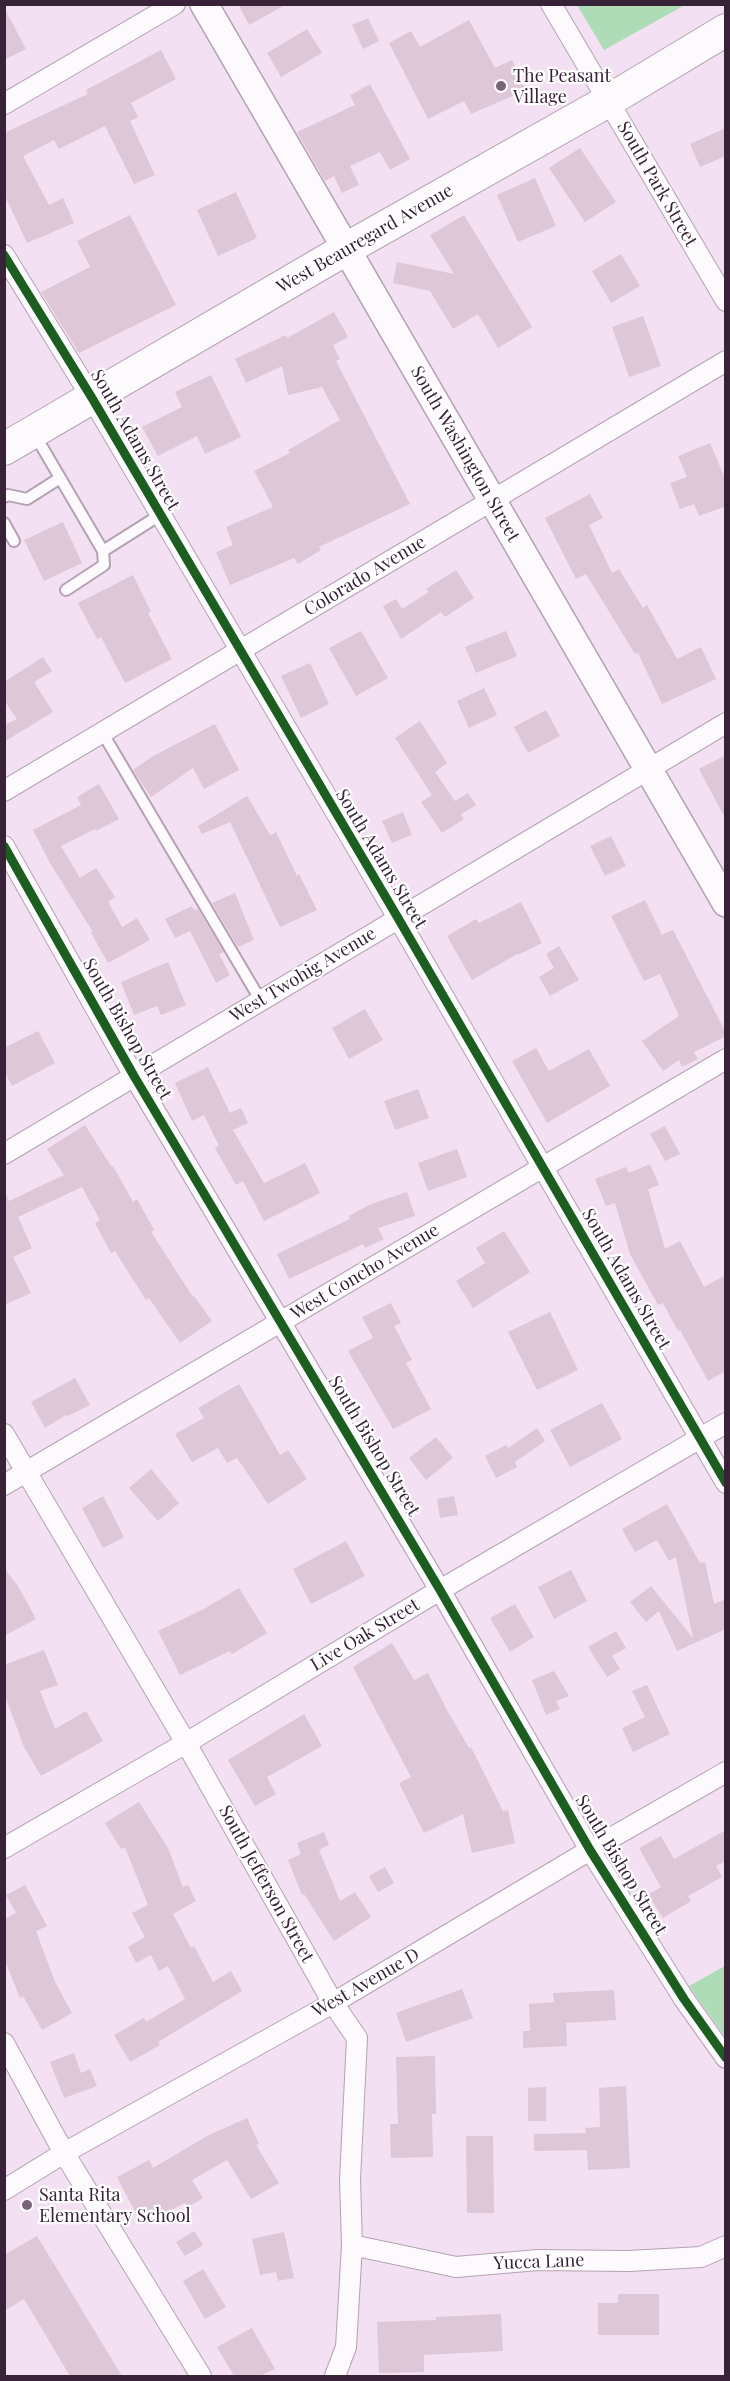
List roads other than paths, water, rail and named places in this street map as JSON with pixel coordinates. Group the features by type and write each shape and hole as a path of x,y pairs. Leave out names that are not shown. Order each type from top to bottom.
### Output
{"main road":[{"name":"West Beauregard Avenue","path":"4,449 346,249 608,101 726,30"}],"street":[{"path":"4,104 175,4"},
{"name":"South Washington Street","path":"204,4 726,903"},
{"name":"South Park Street","path":"551,4 726,301"},
{"name":"South Adams Street","path":"4,255 92,398 398,918 726,1483"},
{"name":"Colorado Avenue","path":"4,790 726,361"},
{"name":"West Twohig Avenue","path":"4,1154 726,723"},
{"name":"South Bishop Street","path":"4,846 134,1076 440,1590 590,1850 684,1999 726,2058"},
{"name":"West Concho Avenue","path":"4,1485 726,1059"},
{"name":"Live Oak Street","path":"4,1848 186,1743 440,1590 726,1423"},
{"name":"South Jefferson Street","path":"4,1434 186,1743 333,2003 357,2038 350,2180 352,2245 346,2347 335,2376"},
{"name":"West Avenue D","path":"4,2190 64,2153 333,2003 726,1772"},
{"path":"4,2043 64,2153 201,2376"},
{"name":"Yucca Lane","path":"352,2245 456,2266 538,2260 628,2261 701,2257 726,2246"}],"lane":[{"path":"33,432 103,551 104,565 66,590"},
{"path":"4,497 8,495 27,499 60,478"},
{"path":"103,551 160,515"},
{"path":"4,523 14,541"},
{"path":"102,732 261,1000"}],"place":[{"name":"The Peasant Village","path":"501,86"},
{"name":"Santa Rita Elementary School","path":"27,2205"}]}
